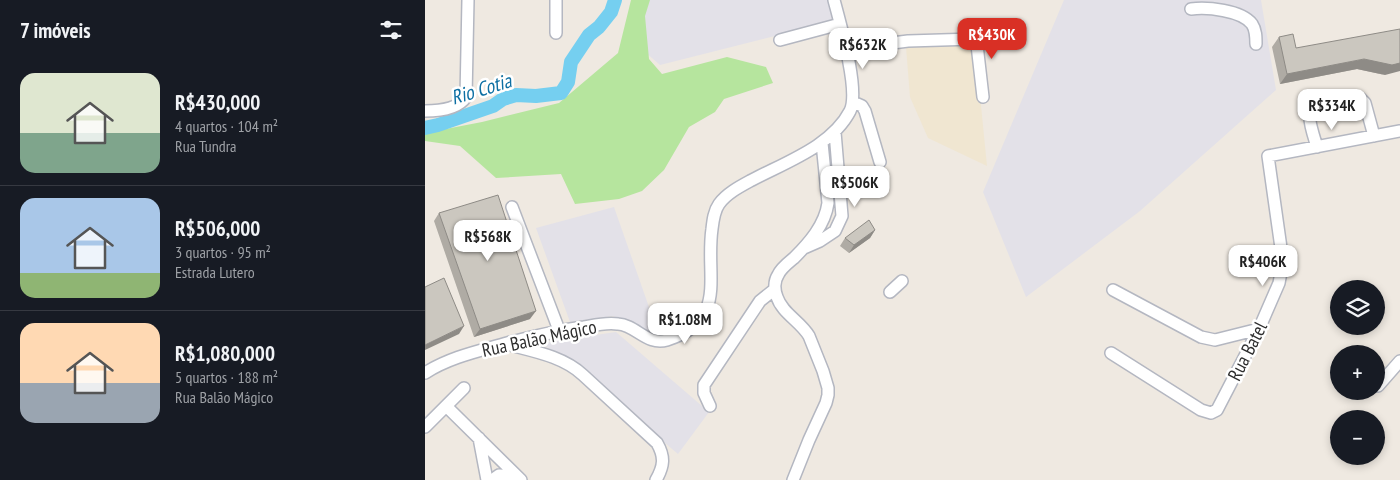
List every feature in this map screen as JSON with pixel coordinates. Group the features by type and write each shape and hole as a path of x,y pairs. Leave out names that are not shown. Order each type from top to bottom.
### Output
{"street":[{"path":"425,111 457,106 463,102 467,92 468,0"},
{"path":"556,0 556,33"},
{"path":"834,0 846,49 853,102 862,106 865,110 879,162"},
{"path":"1191,9 1211,8 1245,17 1253,25 1256,33 1256,44"},
{"path":"780,40 840,24"},
{"path":"846,49 908,41 974,39 977,45 983,97"},
{"path":"1317,148 1309,117 1312,110 1355,98 1361,98 1365,103 1374,136"},
{"name":"Rua Balão Mágico","path":"425,373 451,360 559,330 610,323 621,324 649,339 657,341 667,340 686,330 698,322 705,314 709,303 711,289 711,234 714,215 718,205 724,197 740,187 822,142 835,132 850,111 853,102"},
{"path":"803,249 821,241 835,231 839,224 842,209 835,132"},
{"name":"Rua Batel","path":"1111,353 1201,410 1211,413 1217,410 1259,329 1279,283 1283,262 1268,156 1400,132"},
{"path":"793,480 826,403 828,388 805,328 780,304 775,289 777,276 803,249 825,217 828,203 822,142"},
{"path":"512,207 559,330"},
{"path":"825,217 835,231"},
{"path":"890,292 902,281"},
{"path":"710,406 704,393 704,386 760,301 775,289"},
{"path":"1113,290 1201,337 1215,340 1259,329"},
{"path":"504,344 544,354 575,367 657,443 662,452 663,462 656,480"},
{"path":"1385,378 1400,361"},
{"path":"425,427 464,388"},
{"path":"446,406 521,480"},
{"path":"479,438 487,480"},
{"path":"491,480 499,475 512,476 521,480"}],"shaded area":[{"path":"644,0 828,0 834,21 660,65 637,45"},
{"path":"1064,0 1261,0 1276,90 1140,211 1026,297 983,192"},
{"path":"968,42 975,45 987,166 928,138 910,97 906,47"},
{"path":"614,207 657,330 645,332 613,316 570,322 536,228"},
{"path":"616,332 709,412 678,454 564,357 540,343"}],"green space":[{"path":"631,0 650,0 645,16 649,59 662,74 727,57 766,67 773,83 724,99 715,112 689,127 664,170 642,191 619,199 575,204 561,174 496,178 460,146 425,141 425,133 482,122 559,103 618,53"}],"building":[{"path":"1400,29 1400,63 1392,65 1364,59 1287,74 1279,37 1293,34 1296,48"},
{"path":"498,195 536,311 480,329 439,213"},
{"path":"869,220 875,230 854,245 845,238"},
{"path":"444,278 464,326 425,345 425,287"}],"waterway":[{"name":"Rio Cotia","path":"425,128 493,106 503,99 516,95 536,96 561,93 568,82 571,62 589,35 599,27 611,12 615,0"}]}
